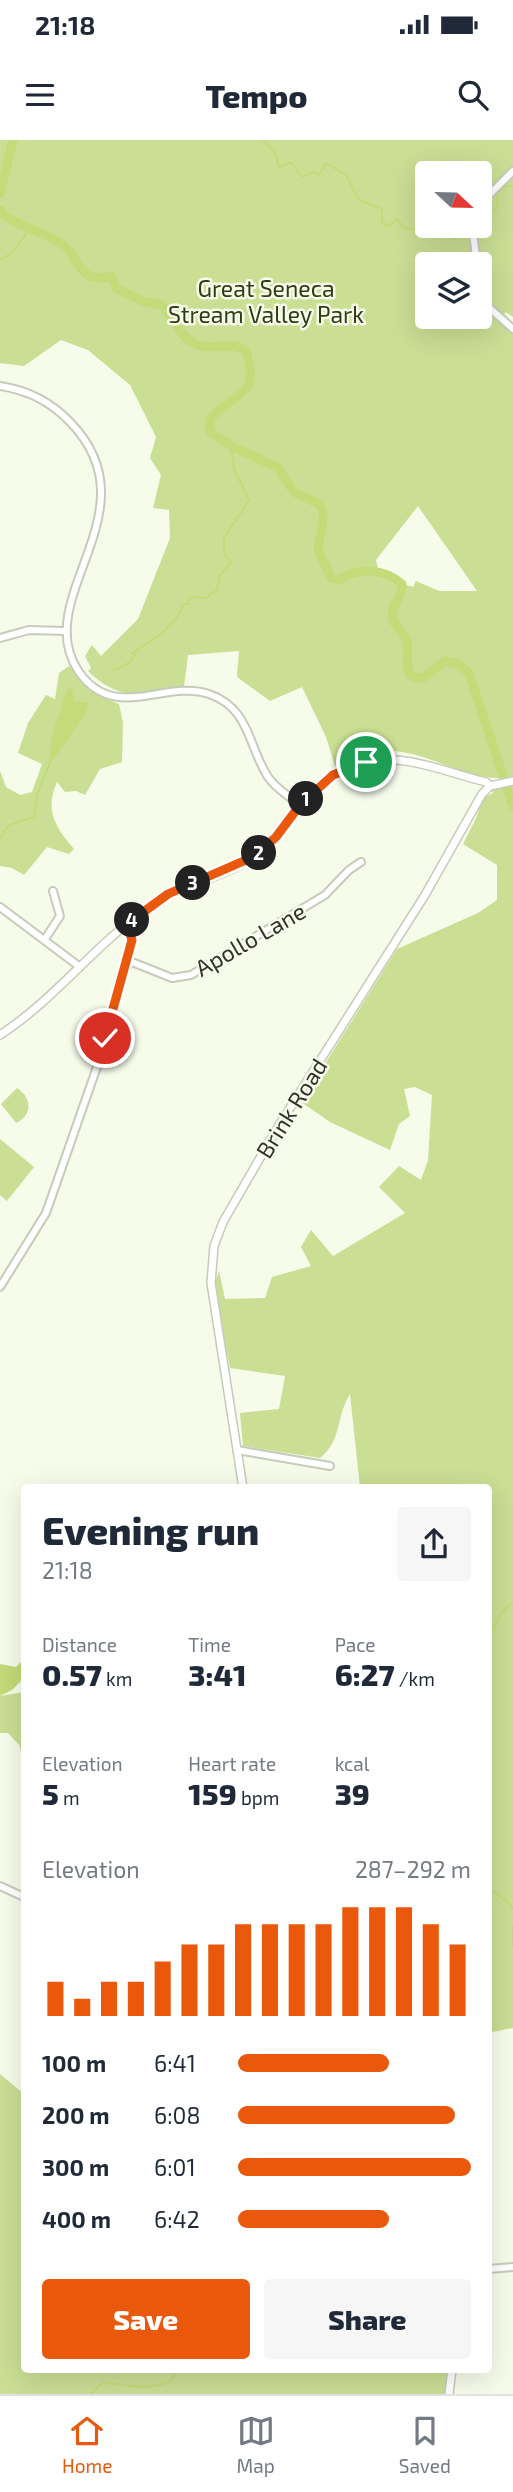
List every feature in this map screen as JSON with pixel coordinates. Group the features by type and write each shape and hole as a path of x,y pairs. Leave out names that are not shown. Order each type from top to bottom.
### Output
{"main road":[{"path":"0,1035 127,924 168,894 255,856 276,837 300,805 333,775 366,762 379,760 414,762 490,786 513,781"},
{"name":"Brink Road","path":"242,1484 211,1283 211,1264 220,1230 278,1127 425,895 482,794 490,786"},
{"path":"449,2394 452,2373"}],"street":[{"path":"492,192 513,172"},
{"path":"492,310 513,328"},
{"path":"0,386 26,392 60,412 81,435 98,473 101,492 99,520 69,610 65,631 71,658 81,674 110,694 134,699 187,690 222,699 246,723 268,776 300,805"},
{"path":"0,638 29,630 65,631"},
{"name":"Apollo Lane","path":"127,960 172,978 191,975 326,895 349,870 361,862"},
{"path":"45,939 61,916 53,891"},
{"path":"0,907 80,967"},
{"path":"0,1287 46,1213 98,1064 132,940 127,924"},
{"path":"237,1450 330,1466"},
{"path":"0,1886 21,1896"},
{"path":"492,2269 513,2267"}],"green space":[{"name":"Great Seneca Stream Valley Park","path":"0,140 513,140 513,317 506,312 499,321 513,333 513,777 480,776 399,752 370,753 335,766 326,737 302,687 270,701 237,677 239,651 188,655 184,686 145,694 111,688 88,671 91,668 85,656 92,645 101,656 138,619 170,538 169,510 153,508 161,475 150,458 156,437 130,385 88,350 61,340 24,366 0,363","holes":["418,506 477,591 439,591 416,581 413,587 402,584 378,569 376,560"]},
{"path":"69,666 91,688 119,704 123,723 122,762 100,769 85,795 76,791 65,792 57,782 52,802 54,818 74,849 69,854 47,847 24,875 12,868 0,866 0,771 6,787 20,795 32,792 42,764 18,753 28,723 46,695 55,699 59,673"},
{"path":"513,785 513,2028 492,2032 492,1484 360,1484 350,1394 342,1411 336,1436 320,1458 243,1446 240,1413 279,1409 285,1376 230,1368 214,1285 219,1271 225,1299 265,1298 272,1277 311,1266 301,1247 311,1230 333,1256 405,1213 379,1187 399,1166 421,1180 428,1160 432,1095 415,1087 404,1089 410,1116 399,1124 390,1150 330,1122 301,1102 397,949 478,913 497,900 497,865 463,844 477,816 482,798 493,793 491,787"},
{"path":"17,1088 28,1101 28,1111 22,1120 16,1123 1,1104"},
{"path":"0,1139 34,1167 7,1201 0,1195"},
{"path":"21,1692 21,1751 8,1733 0,1733 0,1696"},
{"path":"0,2074 21,2092 21,2373 452,2373 449,2394 0,2394"}],"shaded area":[{"path":"72,688 74,701 89,703 85,715 49,765 52,735 67,690"},
{"path":"21,1662 21,1681 0,1696 0,1664 16,1667"}],"waterway":[{"path":"0,194 13,140"},
{"path":"262,140 275,152 279,167 291,162 302,177 314,172 319,175 326,163 346,175 359,200 382,209 382,223 388,226 398,219 403,227 415,230"},
{"path":"492,213 497,208 498,193 506,186 513,186"},
{"path":"0,210 12,220 62,244 80,268 91,277 111,276 117,289 145,302 162,305 186,338 192,342 205,347 234,346 246,351 250,366 248,385 211,418 209,431 231,446 277,467 294,492 319,504 323,511 323,522 318,549 331,578 339,580 354,573 370,571 387,575 402,584 392,615 408,644 408,670 415,677 423,678 445,661 458,664 469,673 513,806"},
{"path":"0,260 12,253 31,227"},
{"path":"451,238 457,238"},
{"path":"114,670 129,663 135,655 132,653 169,626 183,604 188,604 190,597 208,598 209,594 217,591 220,575 231,563 224,553 224,538 249,500 234,469 231,446"},
{"path":"0,839 9,825 34,817 37,795 50,762"},
{"path":"492,1628 505,1609 513,1603"},
{"path":"492,1891 508,1901 513,1908"},
{"path":"513,1927 513,1945"},
{"path":"90,2394 104,2382 138,2387 154,2386 171,2381 175,2373"}],"route":[{"path":"105,1038 132,940 127,924 168,894 238,866 255,856 276,837 300,805 333,775 366,762"}]}
